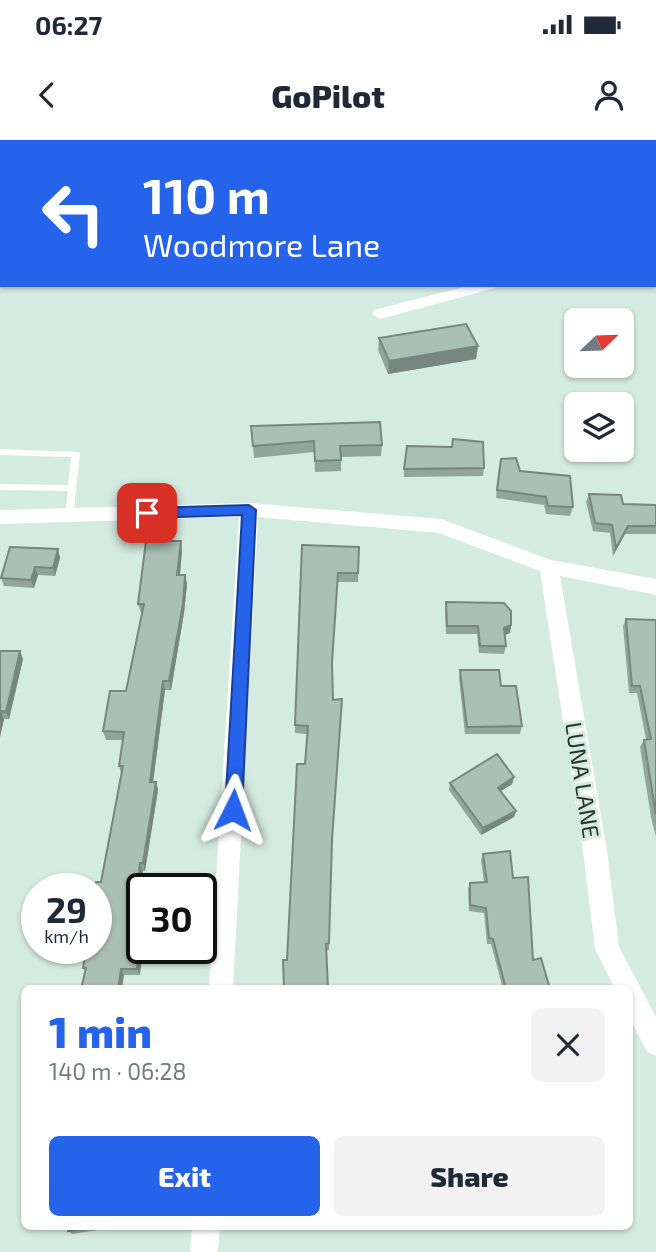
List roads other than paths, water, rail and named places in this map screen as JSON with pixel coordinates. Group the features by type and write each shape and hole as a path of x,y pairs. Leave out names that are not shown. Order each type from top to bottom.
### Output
{"street":[{"path":"380,314 482,287"},
{"path":"221,985 249,510"},
{"path":"0,517 249,510 441,526 549,566 656,587"},
{"name":"LUNA LANE","path":"549,566 595,851 607,949 626,985"},
{"name":"LUNA LANE","path":"633,999 656,1043"},
{"path":"204,1252 206,1230"}],"lane":[{"path":"0,452 76,454 70,515"},
{"path":"0,487 73,488"}]}
